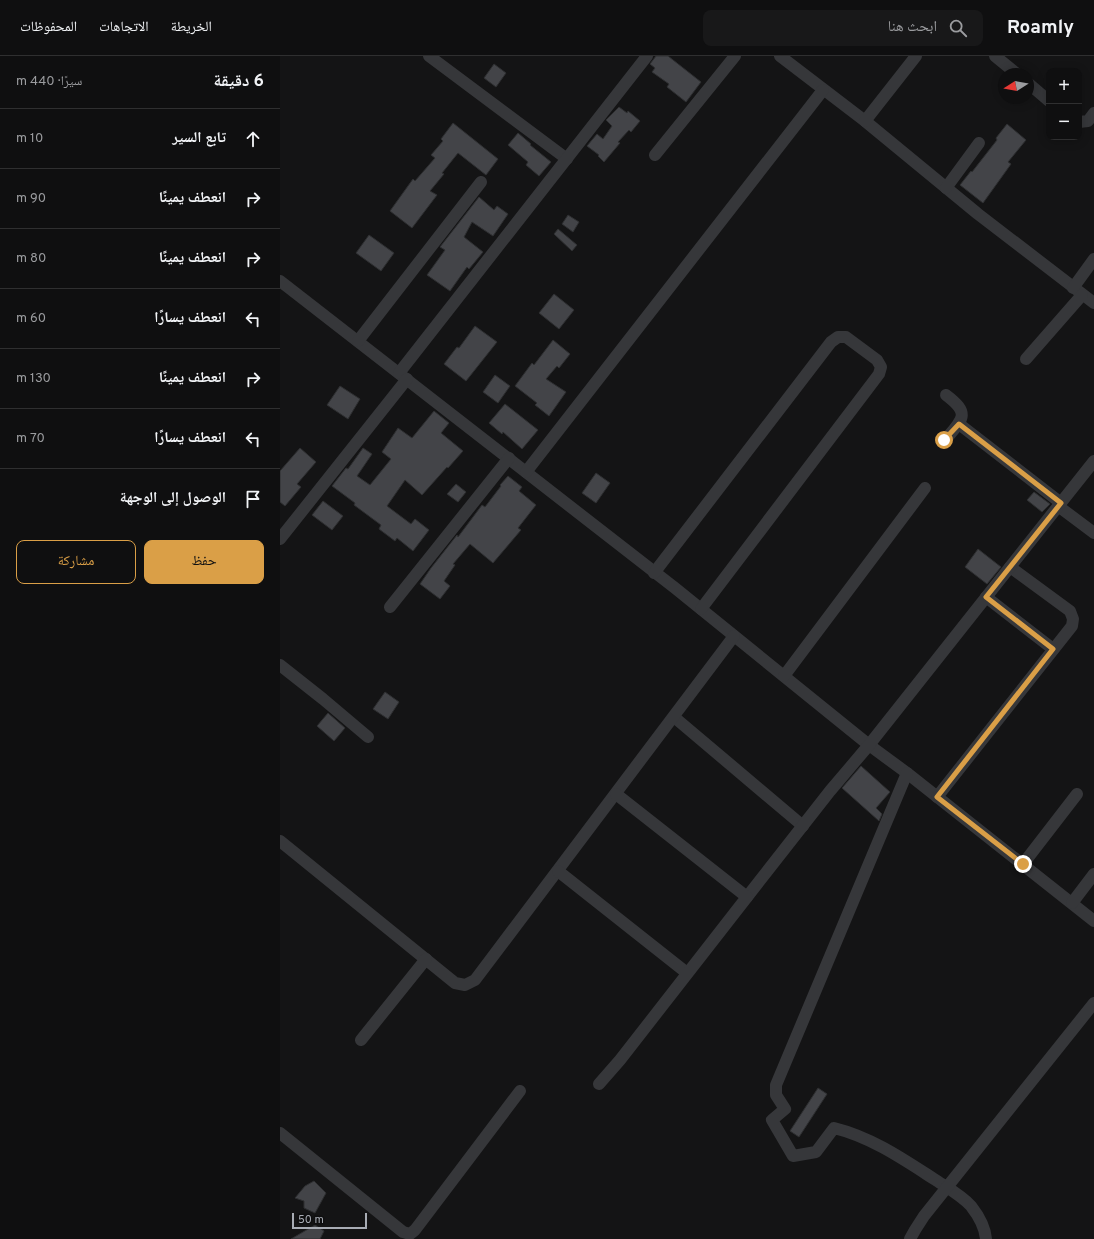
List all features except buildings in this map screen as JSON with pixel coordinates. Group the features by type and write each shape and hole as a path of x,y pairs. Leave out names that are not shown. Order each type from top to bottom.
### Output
{"street":[{"path":"429,56 567,159"},
{"path":"280,539 567,159 647,56"},
{"path":"656,155 735,56"},
{"path":"780,56 1094,303"},
{"path":"864,121 916,56"},
{"path":"995,56 1010,68"},
{"path":"1034,88 1046,98"},
{"path":"526,472 823,90"},
{"path":"1082,122 1088,121 1094,113"},
{"path":"946,188 979,143"},
{"path":"358,341 481,182"},
{"path":"1026,359 1078,291 1094,259"},
{"path":"280,281 509,458 701,609 869,745 907,773 1094,921"},
{"path":"654,573 831,342 838,337 846,337 877,360 881,366 879,374 701,609"},
{"path":"944,440 959,424 962,417 958,404 946,395"},
{"path":"959,424 1094,533"},
{"path":"390,607 509,458"},
{"path":"599,1084 620,1060 802,826 869,745 1094,462"},
{"path":"784,676 925,488"},
{"path":"937,797 1072,626 1073,618 1070,611 1010,567"},
{"path":"986,597 1053,649"},
{"path":"280,841 455,983 465,985 475,980 674,718 734,636"},
{"path":"280,665 368,737"},
{"path":"674,718 802,826"},
{"path":"907,773 776,1086 776,1095 785,1108 772,1120 793,1156 816,1152 834,1128 848,1131 900,1156 948,1188 970,1206 981,1220 986,1239"},
{"path":"616,794 748,897"},
{"path":"1023,864 1077,794"},
{"path":"558,871 688,973"},
{"path":"1072,903 1094,874"},
{"path":"361,1040 426,959"},
{"path":"910,1239 924,1216 948,1188 1094,1003"},
{"path":"280,1133 403,1232 410,1234 415,1230 520,1090"}],"route":[{"path":"944,440 959,424 1061,503 986,597 1053,649 937,797 1023,864"}]}
